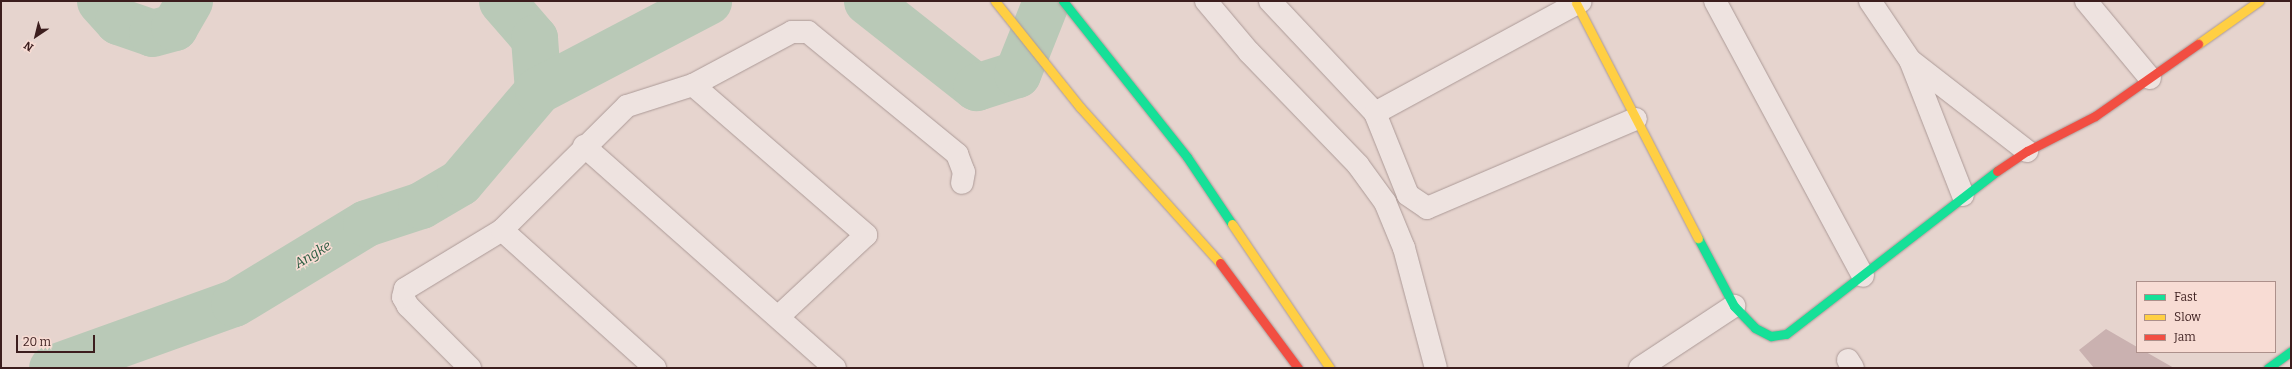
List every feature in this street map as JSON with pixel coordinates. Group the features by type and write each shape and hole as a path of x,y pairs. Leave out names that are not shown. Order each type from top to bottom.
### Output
{"main road":[{"path":"995,1 1080,107 1227,271 1298,368"},
{"path":"1063,1 1187,156 1330,368"},
{"path":"1578,2 1636,119 1734,306 1755,328 1771,336 1786,334 1863,276 1963,195 2027,151 2095,116 2259,1"},
{"path":"2268,368 2291,350"}],"street":[{"path":"1206,1 1249,52 1358,165 1385,202 1404,248 1436,368"},
{"path":"1270,1 1375,113 1408,195 1427,208 1636,119"},
{"path":"1715,1 1863,276"},
{"path":"1870,1 1910,60 1963,195"},
{"path":"2086,1 2150,78"},
{"path":"1375,113 1578,2"},
{"path":"470,368 408,306 403,297 405,289 502,230 584,146 627,106 693,85 801,29 957,154 964,172 962,183"},
{"path":"1910,60 2027,151"},
{"path":"693,85 866,235 779,316"},
{"path":"584,146 779,316 834,368"},
{"path":"502,230 655,368"},
{"path":"1640,368 1734,306"}],"building":[{"path":"2106,329 2136,346 2136,353 2148,353 2174,368 2094,368 2079,350"}],"waterway":[{"path":"100,1 118,21 152,33 174,27 189,1"},
{"path":"502,1 534,38 538,90"},
{"name":"Angke","path":"52,368 234,303 366,223 421,205 460,182 538,90 708,1"},
{"path":"867,1 976,87 1017,74 1046,1"}],"traffic: fast":[{"path":"1063,1 1187,157 1232,224"},
{"path":"1698,238 1734,306 1755,328 1771,336 1786,334 1997,171"},
{"path":"2268,368 2291,351"}],"traffic: slow":[{"path":"995,1 1080,107 1220,263"},
{"path":"2198,44 2259,1"},
{"path":"1576,3 1698,238"},
{"path":"1232,224 1330,368"}],"traffic: jam":[{"path":"1997,171 2027,151 2095,116 2198,44"},
{"path":"1220,263 1298,368"}]}
